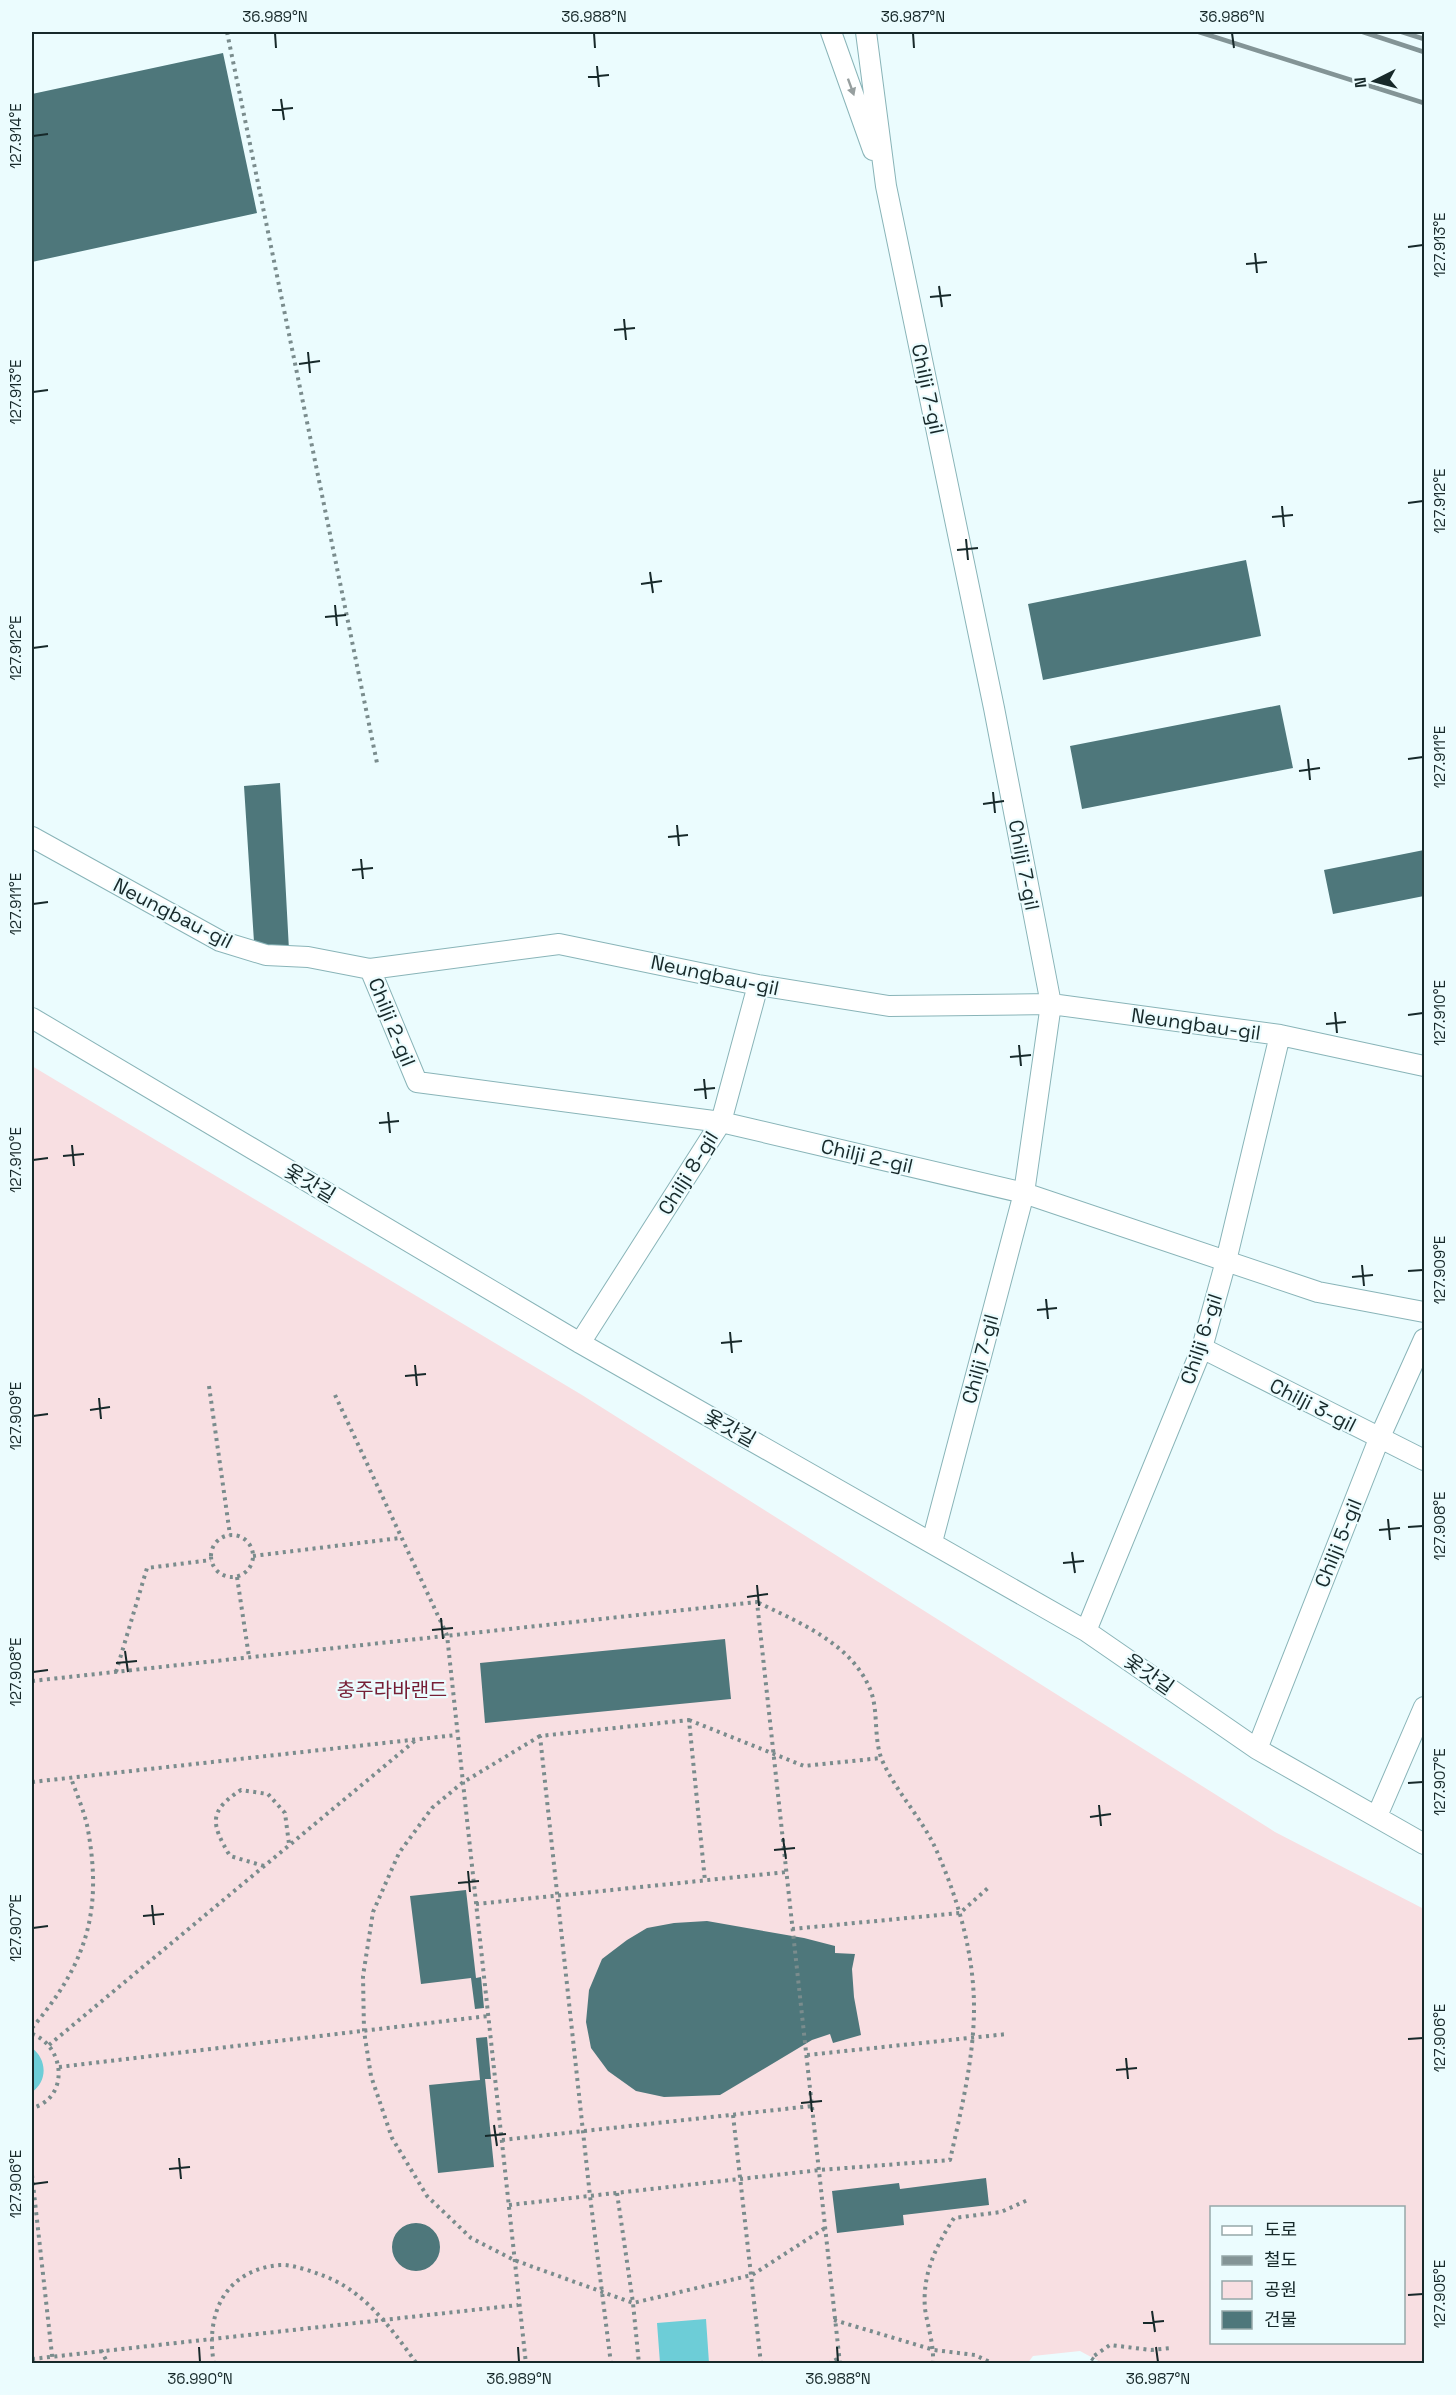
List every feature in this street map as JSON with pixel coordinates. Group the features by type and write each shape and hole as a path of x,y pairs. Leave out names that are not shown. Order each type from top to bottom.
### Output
{"street":[{"name":"Chilji 7-gil","path":"831,32 886,186"},
{"name":"Chilji 7-gil","path":"866,32 886,186 994,708 1051,1004 1024,1193 932,1542"},
{"name":"Neungbau-gil","path":"32,837 220,941 266,955 308,957 370,969 559,944 758,985 889,1006 1051,1004 1280,1035 1425,1066"},
{"name":"Chilji 2-gil","path":"370,969 417,1082 721,1122 1024,1193 1318,1292 1425,1312"},
{"name":"Chilji 8-gil","path":"580,1343 721,1122 758,985"},
{"name":"옻갓길","path":"32,1018 580,1343 1086,1631 1257,1749 1425,1844"},
{"name":"Chilji 6-gil","path":"1086,1631 1202,1348 1226,1261 1280,1035"},
{"name":"Chilji 5-gil","path":"1257,1749 1379,1439 1425,1339"},
{"name":"Chilji 3-gil","path":"1202,1348 1379,1439 1425,1460"},
{"path":"1377,1816 1425,1707"}],"path":[{"path":"227,32 377,764"},
{"path":"209,1386 230,1535"},
{"path":"335,1395 447,1635 456,1735 526,2364"},
{"path":"230,1535 243,1538 252,1549 253,1556 249,1570 230,1578 217,1572 211,1560 213,1546 217,1541 230,1535"},
{"path":"253,1556 400,1538"},
{"path":"116,1672 147,1568 211,1560"},
{"path":"237,1577 249,1657"},
{"path":"757,1602 839,2361 828,2364"},
{"path":"32,1681 757,1602 805,1625 837,1647 854,1663 871,1689 881,1758 937,1852 960,1913 971,1958 974,2007 972,2038 964,2094 950,2160 741,2178 508,2205"},
{"path":"825,2228 752,2275 719,2285 633,2303 514,2260 471,2238 426,2196 392,2138 371,2076 364,2031 363,1976 373,1912 399,1853 432,1808 462,1783 540,1736 689,1720 804,1766 881,1758"},
{"path":"689,1720 705,1881"},
{"path":"32,1782 456,1735"},
{"path":"540,1736 556,1897 611,2364"},
{"path":"49,2045 417,1739"},
{"path":"32,2028 58,1996 78,1962 91,1922 93,1879 88,1829 71,1778"},
{"path":"264,1866 230,1856 217,1834 216,1818 222,1802 241,1790 268,1794 285,1813 290,1845"},
{"path":"476,1904 786,1872"},
{"path":"792,1929 960,1913 987,1888"},
{"path":"59,2067 488,2016"},
{"path":"32,2034 49,2045 59,2067 59,2079 54,2091 47,2100 32,2108"},
{"path":"807,2055 1007,2034"},
{"path":"502,2140 812,2106"},
{"path":"733,2115 761,2364"},
{"path":"32,2175 34,2215 53,2364"},
{"path":"617,2193 633,2303 639,2364"},
{"path":"933,2364 934,2350 925,2308 926,2276 939,2240 954,2218 1001,2212 1030,2199"},
{"path":"214,2364 210,2338 222,2295 247,2274 282,2265 331,2278 385,2320 417,2364"},
{"path":"32,2359 518,2306"},
{"path":"834,2320 934,2350 975,2355 994,2364"},
{"path":"1100,2364 1091,2358 1110,2345 1151,2350 1172,2348"},
{"path":"101,2350 108,2364"}],"green space":[{"name":"충주라바랜드","path":"32,1066 582,1395 1275,1832 1424,1909 1424,2363 1104,2364 1080,2351 1033,2356 1027,2364 32,2363"}],"water":[{"path":"32,2048 41,2058 44,2070 41,2082 32,2092"},
{"path":"706,2319 709,2363 660,2363 657,2323"}],"building":[{"path":"223,53 257,213 32,262 32,94"},
{"path":"1246,560 1261,636 1043,680 1028,604"},
{"path":"1280,705 1293,768 1082,809 1070,746"},
{"path":"280,783 289,950 254,942 244,786"},
{"path":"1424,850 1424,896 1333,914 1324,870"},
{"path":"725,1639 731,1699 485,1723 480,1663"},
{"path":"466,1890 476,1978 481,1977 484,2008 475,2009 471,1978 421,1984 410,1896"},
{"path":"707,1921 804,1938 835,1946 835,1953 855,1954 852,1969 854,1997 861,2035 833,2043 830,2034 812,2040 720,2095 664,2097 636,2091 608,2071 591,2048 586,2022 589,1990 602,1959 647,1928 674,1923"},
{"path":"487,2037 491,2079 485,2079 494,2167 438,2173 429,2085 480,2080 476,2038"},
{"path":"986,2178 989,2205 903,2215 904,2225 837,2233 832,2191 899,2183 900,2189"},
{"path":"416,2223 433,2230 440,2247 433,2264 416,2271 399,2264 392,2247 399,2230"}],"railway":[{"path":"1199,32 1424,103"},
{"path":"1363,32 1424,52"},
{"path":"1402,32 1424,39"}]}
